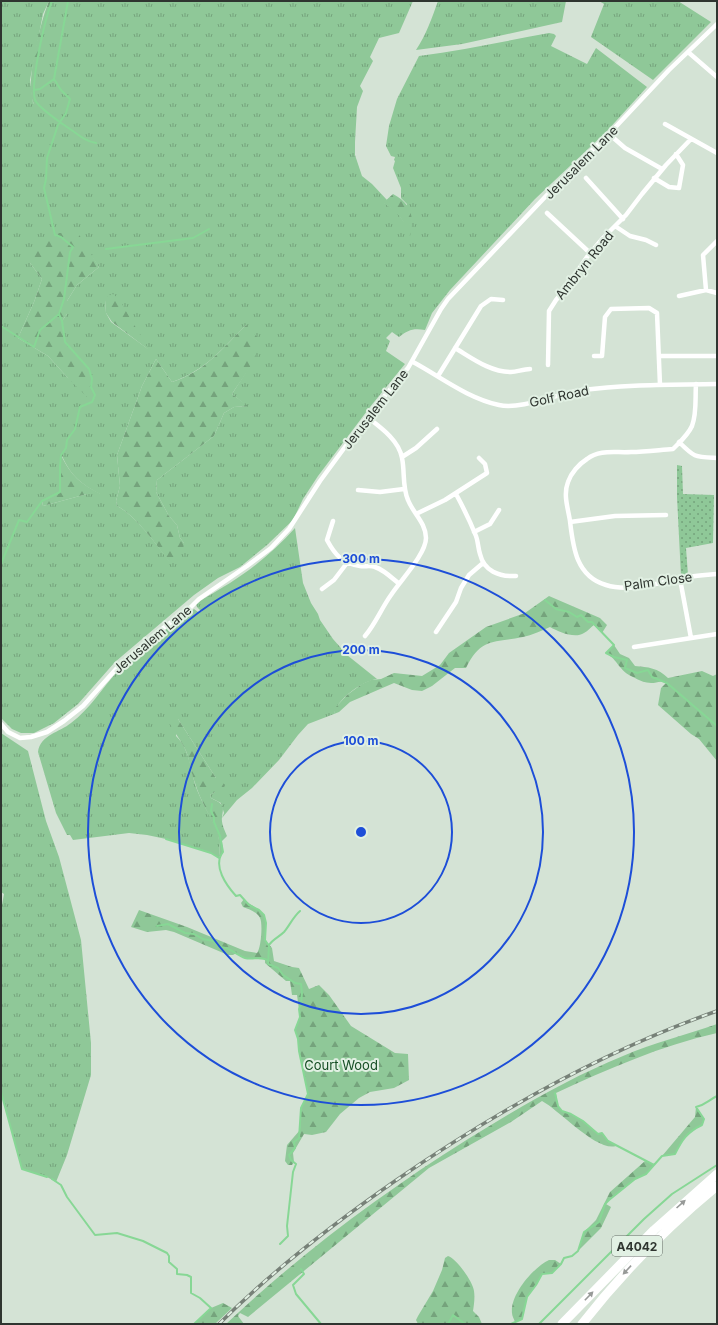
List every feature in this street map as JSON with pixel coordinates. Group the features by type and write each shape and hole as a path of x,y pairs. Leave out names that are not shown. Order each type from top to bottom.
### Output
{"highway":[{"name":"A4042","path":"562,1324 649,1235 717,1174"},
{"name":"A4042","path":"582,1324 643,1253 678,1219 717,1186"}],"street":[{"name":"Jerusalem Lane","path":"1,724 8,732 20,738 47,732 64,721 83,706 117,668 158,632 190,608 199,599 271,548 293,524 320,481 367,417 413,362 429,329 448,299 566,175 609,134 717,24"},
{"path":"688,52 717,77"},
{"path":"665,124 717,153"},
{"path":"609,134 625,148 662,168"},
{"name":"Ambryn Road","path":"548,365 549,311 590,253 623,219 662,168 691,139"},
{"path":"654,178 669,187 679,188 684,165 676,154"},
{"path":"586,178 623,219"},
{"path":"547,213 590,253"},
{"path":"615,226 630,236 646,240 656,245"},
{"path":"706,290 703,255 717,240"},
{"path":"679,296 706,290 717,292"},
{"path":"438,376 481,306 491,299 504,300"},
{"path":"594,356 602,356 605,317 612,309 649,308 657,313 660,385"},
{"path":"455,348 482,364 498,370 511,372 530,369"},
{"path":"659,356 717,356"},
{"name":"Golf Road","path":"413,362 456,388 479,399 501,406 520,405 581,390 611,386 717,384"},
{"path":"696,384 695,414 691,427 684,438 679,442 691,454 698,458 717,458"},
{"path":"365,636 374,625 385,603 398,583 411,568 422,551 426,538 422,524 408,501 404,489 402,457 396,444 390,436 367,417"},
{"path":"402,457 416,448 436,429"},
{"name":"Palm Close","path":"679,442 673,449 631,452 602,452 587,458 575,470 568,482 565,496 576,556 583,569 593,579 606,585 621,587 644,586 717,574"},
{"path":"416,514 456,494 487,473 485,464 479,458"},
{"path":"358,490 380,492 404,489"},
{"path":"456,494 477,538 480,556 489,570 498,574 516,576"},
{"path":"474,532 490,524 499,510"},
{"path":"570,522 615,516 666,515"},
{"path":"333,521 328,540 333,552 343,562 359,566 375,567 386,573 398,583"},
{"path":"322,589 334,580 347,563"},
{"path":"436,632 456,602 461,588 469,575 484,563"},
{"path":"680,579 691,638"},
{"path":"634,648 717,634"}],"green space":[{"path":"1,1 49,1 43,14 30,80 33,103 46,111 35,100 34,91 36,66 42,36 52,1 413,1 399,33 379,38 370,57 373,61 360,86 363,91 357,107 355,142 355,155 362,176 387,200 384,203 396,211 404,222 407,204 401,198 401,188 393,168 395,157 391,156 386,146 389,126 397,99 419,56 549,33 556,36 551,46 587,64 596,48 647,87 606,132 535,199 450,290 432,313 425,330 411,330 399,337 392,332 386,338 390,341 386,351 405,364 370,407 318,476 303,499 293,520 267,545 240,567 218,578 194,595 115,662 78,704 54,723 34,733 21,733 12,729 1,716","holes":["88,251 99,267 77,285 67,301 67,314 62,321 65,342 89,369 92,379 91,387 95,395 67,377 48,356 18,338 34,302 42,279 30,263","105,300 148,349 111,322 106,313","246,325 250,366 232,394 247,406 234,407 224,413 214,436 157,480 156,492 169,516 177,525 180,538 184,543 170,562 153,539 139,524 117,506 116,501 120,486 117,455 142,386 156,359 172,382 194,372 221,351","62,456 65,463 77,479 87,487 100,494 87,494 43,506 42,501 60,492 60,466"]},
{"path":"49,1 52,1 39,53 34,83 34,95 38,105 60,122 58,125 34,104 31,93 32,66 38,36"},
{"path":"438,1 566,1 562,22 462,44 416,50 426,32"},
{"path":"599,1 678,1 711,22 653,80 591,37 604,4"},
{"path":"393,194 408,206 412,217 410,236 400,217 383,203"},
{"path":"54,233 78,233 99,267 77,285 67,301 67,314 62,321 65,342 89,369 92,379 91,387 95,395 92,402 48,356 18,338 34,302 42,279 30,263 32,251 37,240"},
{"path":"113,294 119,299 149,350 112,322 106,313 105,300 108,296"},
{"path":"246,325 259,339 259,346 254,361 232,394 248,406 234,407 224,413 214,436 157,480 156,492 169,516 177,525 180,538 184,543 183,550 170,563 139,524 117,506 116,501 120,486 117,455 142,386 156,359 172,382 183,378 212,359"},
{"path":"61,455 77,479 101,494 87,494 43,506 42,501 60,492"},
{"path":"677,465 682,466 683,494 714,495 713,543 686,548 688,575 681,576 677,497"},
{"path":"295,528 303,583 320,620 333,639 347,655 377,679 364,683 351,692 340,702 334,714 308,724 279,760 252,788 237,800 222,818 224,813 221,803 211,798 210,795 215,792 216,778 178,719 176,736 184,746 197,790 217,831 219,837 219,858 211,853 166,839 147,835 129,833 73,840 70,835 67,835 56,813 38,752 42,742 51,734 67,726 78,717 118,671 145,646 194,609 198,612 202,612 196,604 226,586 256,565"},
{"path":"549,596 600,618 607,625 602,633 594,625 580,635 562,633 550,627 526,636 489,643 477,651 466,668 455,668 432,686 422,691 412,690 394,683 350,702 339,712 334,714 335,708 347,695 362,684 371,680 381,679 394,673 422,676 440,665 449,653 486,627 525,613"},
{"path":"614,645 620,654 629,658 635,666 653,669 668,678 702,671 713,676 717,674 717,761 699,739 691,734 658,705 661,688 666,683 647,682 628,675 606,653"},
{"path":"178,719 216,778 225,785 223,790 219,793 215,792 210,795 211,798 223,807 222,822 227,836 222,841 223,852 220,856 219,840 214,825 197,789 187,753 169,722"},
{"path":"1,733 28,751 46,821 59,857 81,940 91,1043 91,1075 67,1155 56,1182 47,1177 22,1169 1,1092 1,910 4,894 1,892"},
{"name":"Court Wood","path":"244,899 259,910 264,916 266,924 265,940 272,948 274,961 299,968 309,989 319,985 329,995 351,1026 395,1053 408,1054 409,1080 394,1088 370,1092 359,1098 340,1114 326,1132 312,1135 304,1134 293,1153 294,1162 292,1165 288,1165 285,1161 287,1145 300,1130 301,1108 308,1094 295,1030 300,1017 297,995 292,995 290,981 286,981 265,963 265,959 244,958 236,953 233,955 228,955 166,930 147,932 131,927 139,910 187,927 245,951 257,953 260,941 261,921 255,912 243,907 241,903"},
{"path":"717,1024 717,1033 655,1051 556,1093 558,1106 562,1111 583,1121 598,1134 602,1133 608,1141 616,1146 608,1146 599,1143 589,1137 542,1101 511,1122 429,1168 248,1317 240,1313 238,1316 244,1324 226,1324 283,1273 342,1226 404,1181 487,1127 544,1094 583,1074 634,1051"},
{"path":"696,1107 704,1119 702,1125 686,1137 675,1154 662,1156 695,1117"},
{"path":"645,1161 654,1165 646,1174 635,1179 609,1200 606,1204 611,1207 601,1228 578,1251 584,1232 596,1220 610,1192"},
{"path":"448,1256 456,1261 471,1282 474,1294 473,1311 479,1317 482,1324 418,1324 416,1320 433,1291 442,1270 445,1258"},
{"path":"549,1260 555,1260 561,1264 552,1273 542,1274 527,1297 522,1319 515,1322 512,1314 512,1306 519,1290 530,1275"},
{"path":"223,1303 232,1308 215,1324 194,1324 211,1308"}],"waterway":[{"path":"52,1 42,36 36,66 34,92 35,100 45,111 84,139 96,143"},
{"path":"1,564 19,520 27,522 42,501 60,492 61,455 66,448 67,440 75,429 80,407 92,402 95,395 91,387 92,379 89,369 65,342 62,321 59,314 64,299 70,252 73,247 61,237 55,235 44,188 47,158 58,125 66,113 70,99 61,90 54,79 68,1"},
{"path":"34,90 40,89 54,79"},
{"path":"106,249 193,238 209,229"},
{"path":"1,326 34,347 40,330 59,314"},
{"path":"545,600 556,609 569,612 577,617 581,615 588,622 592,622 614,645 606,653 614,657 627,660 625,668 637,673 648,670 652,677 667,683 717,726"},
{"path":"212,804 211,811 220,836 223,852 219,863 222,876 236,896 240,895 249,905 259,910 264,915 266,923 265,940 269,946 268,964 278,968 283,975 295,983 301,984 302,993 299,1009 300,1017 295,1030 308,1094 301,1108 299,1138 294,1142 295,1148 289,1155 291,1160 296,1164 293,1172 287,1226 288,1236 280,1244"},
{"path":"166,839 211,853 219,858"},
{"path":"269,945 284,932 300,911"},
{"path":"157,926 168,924 185,933 194,934 203,939 213,941 220,947 227,948 242,957 251,959 262,958 267,960"},
{"path":"511,1324 522,1319 527,1297 542,1274 552,1273 561,1264 564,1258 572,1256 578,1251 584,1232 599,1222 605,1204 635,1179 646,1174 662,1156 675,1154 686,1137 702,1125 704,1119 696,1107 705,1104 717,1096 717,1081"},
{"path":"1,1092 22,1169 47,1177"},
{"path":"555,1093 558,1106 562,1111 583,1121 598,1134 602,1133 608,1141 654,1165"},
{"path":"539,1324 644,1219 672,1194 717,1165"},
{"path":"52,1179 61,1185 67,1197 95,1235 117,1233 143,1241 167,1253 169,1256 169,1262 177,1269 177,1274 191,1277 191,1293 200,1298 211,1308 194,1324"},
{"path":"301,1269 304,1274 293,1285 296,1294 321,1324"},
{"path":"448,1324 453,1315 465,1324"}],"railway":[{"path":"219,1324 260,1285 326,1231 395,1181 471,1131 591,1064 674,1027 717,1011"}]}
